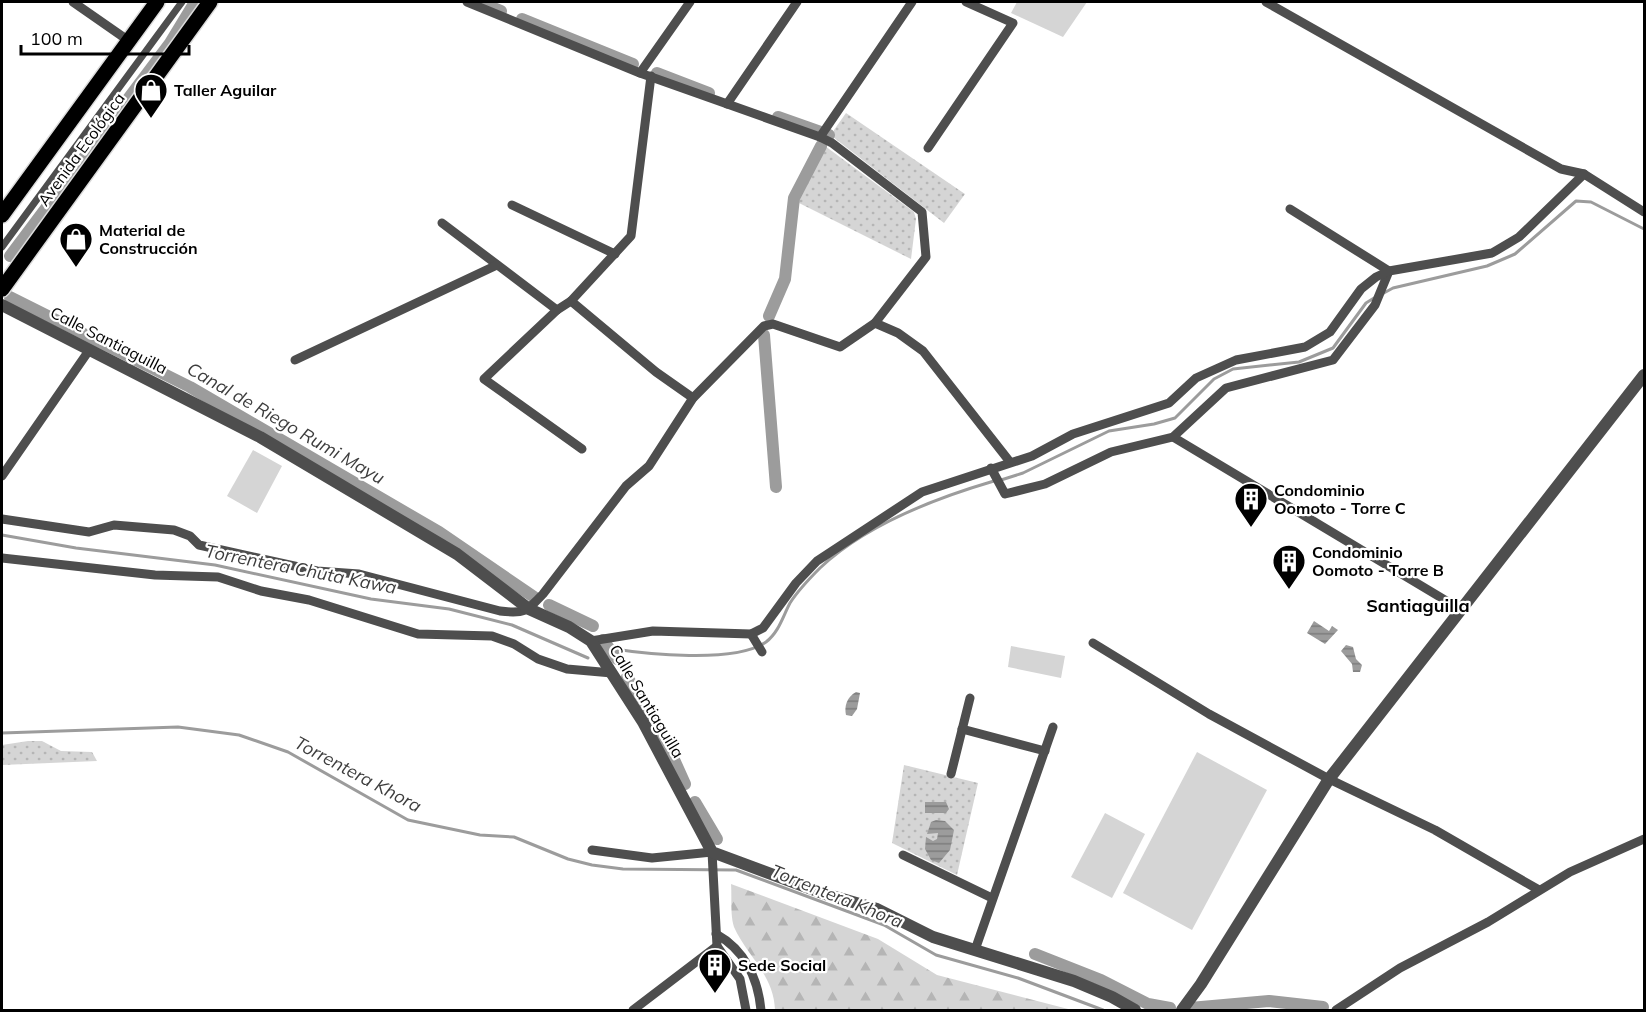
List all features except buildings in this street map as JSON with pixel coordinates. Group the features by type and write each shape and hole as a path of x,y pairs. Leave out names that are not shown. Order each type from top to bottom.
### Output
{"main road":[{"name":"Avenida Ecológica","path":"2,215 157,2"},
{"name":"Avenida Ecológica","path":"2,290 210,2"}],"street":[{"path":"73,2 129,41"},
{"path":"2,247 182,2"},
{"path":"2,519 89,532 114,525 174,530 190,536 199,545 255,559 317,571 360,574 519,614 529,609 543,594 626,486 649,466 693,398 764,326 773,324 840,347 875,323 926,257 921,212 832,143 640,73 467,2"},
{"path":"640,73 690,2"},
{"path":"727,104 797,2"},
{"path":"820,137 912,2"},
{"path":"928,148 1013,23 966,2"},
{"path":"1266,2 1561,169 1584,174 1644,212"},
{"path":"582,449 484,380 557,310 571,301 631,236 651,76"},
{"path":"754,639 796,583 817,561 922,492 1032,456 1073,434 1169,403 1196,378 1236,360 1305,346 1330,332 1361,289 1376,277 1389,271 1492,253 1520,237 1584,174"},
{"path":"513,205 615,254"},
{"path":"1290,209 1389,271"},
{"path":"442,223 557,310"},
{"path":"295,360 497,265"},
{"path":"991,468 1005,494 1045,484 1112,452 1173,437 1226,388 1333,360 1375,305 1389,271"},
{"path":"571,301 656,372 693,398"},
{"name":"Calle Santiaguilla","path":"2,305 260,437 456,554 529,609 569,627 591,641 643,722 713,855"},
{"path":"875,323 898,333 923,351 1010,462"},
{"path":"2,476 90,349"},
{"path":"1182,1011 1329,779 1644,375"},
{"path":"1173,437 1460,609"},
{"path":"2,558 155,575 218,577 261,591 309,600 418,634 492,636 514,644 538,659 567,669 610,671"},
{"path":"591,641 653,631 754,639"},
{"path":"754,639 762,652"},
{"path":"1093,643 1209,714 1329,779 1435,830 1539,890"},
{"path":"951,774 970,698"},
{"path":"975,950 1053,727"},
{"path":"962,729 1045,751"},
{"path":"1336,1011 1400,968 1488,922 1570,872 1644,839"},
{"path":"592,850 652,858 713,855 825,894 877,909 933,937 1074,981 1113,997 1135,1011"},
{"path":"713,855 717,946 740,979 746,1011"},
{"path":"903,855 992,898"},
{"path":"716,934 729,941 748,966 756,982 761,1011"},
{"path":"633,1011 717,946"}],"green space":[{"path":"1017,2 1087,2 1063,37 1011,13"},
{"path":"846,113 965,194 944,223 833,137 834,130"},
{"path":"825,146 914,212 916,219 911,259 797,202"},
{"path":"253,450 282,466 257,513 227,496"},
{"path":"1011,646 1065,656 1061,678 1008,667"},
{"path":"42,741 61,751 92,752 97,761 2,765 2,745"},
{"path":"1197,752 1267,790 1192,930 1123,893"},
{"path":"904,765 978,783 957,875 892,843"},
{"path":"1105,813 1145,834 1112,898 1071,877"},
{"path":"731,884 878,939 937,975 1072,1010 775,1010 770,986 734,927"}],"shaded area":[{"path":"1314,621 1329,631 1332,626 1338,630 1325,644 1307,633"},
{"path":"1346,645 1353,647 1356,659 1362,665 1360,672 1353,672 1352,664 1341,651"},
{"path":"856,692 860,693 857,709 852,716 846,715 847,702"},
{"path":"925,802 946,802 949,809 946,813 925,813"},
{"path":"945,821 954,830 950,850 939,863 931,860 925,849 926,837 933,841 937,839 938,833 927,834 931,822"}],"waterway":[{"path":"10,256 170,43 195,2"},
{"path":"479,2 501,11"},
{"path":"522,19 633,64"},
{"path":"657,73 709,93"},
{"path":"778,117 829,135"},
{"path":"769,316 785,279 794,198 821,146"},
{"path":"1382,294 1393,288 1487,266 1515,254 1576,201 1591,202 1644,229"},
{"name":"Canal de Riego Rumi Mayu","path":"10,297 190,387 439,532 534,597"},
{"path":"1001,480 1023,473 1109,431 1154,424 1175,418 1214,379 1233,369 1299,362 1333,348 1366,303 1374,298"},
{"path":"764,335 776,487"},
{"path":"608,648 689,656 733,653 752,649 766,642 774,634 790,603 816,572 858,539 879,526 925,505 994,481"},
{"name":"Torrentera Chuta Kawa","path":"2,535 76,548 215,565 371,599 449,609 512,625 588,658"},
{"name":"Canal de Riego Rumi Mayu","path":"549,605 593,626"},
{"name":"Canal de Riego Rumi Mayu","path":"603,640 617,659"},
{"name":"Canal de Riego Rumi Mayu","path":"627,677 663,735 685,784"},
{"name":"Torrentera Khora","path":"2,733 178,727 239,735 288,752 408,820 480,835 514,837 568,859 592,865 623,869 736,870 884,925 936,955 1018,978 1103,1010"},
{"name":"Canal de Riego Rumi Mayu","path":"695,802 717,839"},
{"name":"Canal de Riego Rumi Mayu","path":"1035,954 1101,980 1148,1004 1170,1008"},
{"name":"Canal de Riego Rumi Mayu","path":"1190,1008 1269,1001 1323,1007"}],"place":[{"name":"Taller Aguilar","path":"151,119"},
{"name":"Material de Construcción","path":"76,268"},
{"name":"Condominio Oomoto - Torre C","path":"1251,528"},
{"name":"Condominio Oomoto - Torre B","path":"1289,590"},
{"name":"Sede Social","path":"715,994"}],"district":[{"name":"Santiaguilla","path":"1418,605"}]}
